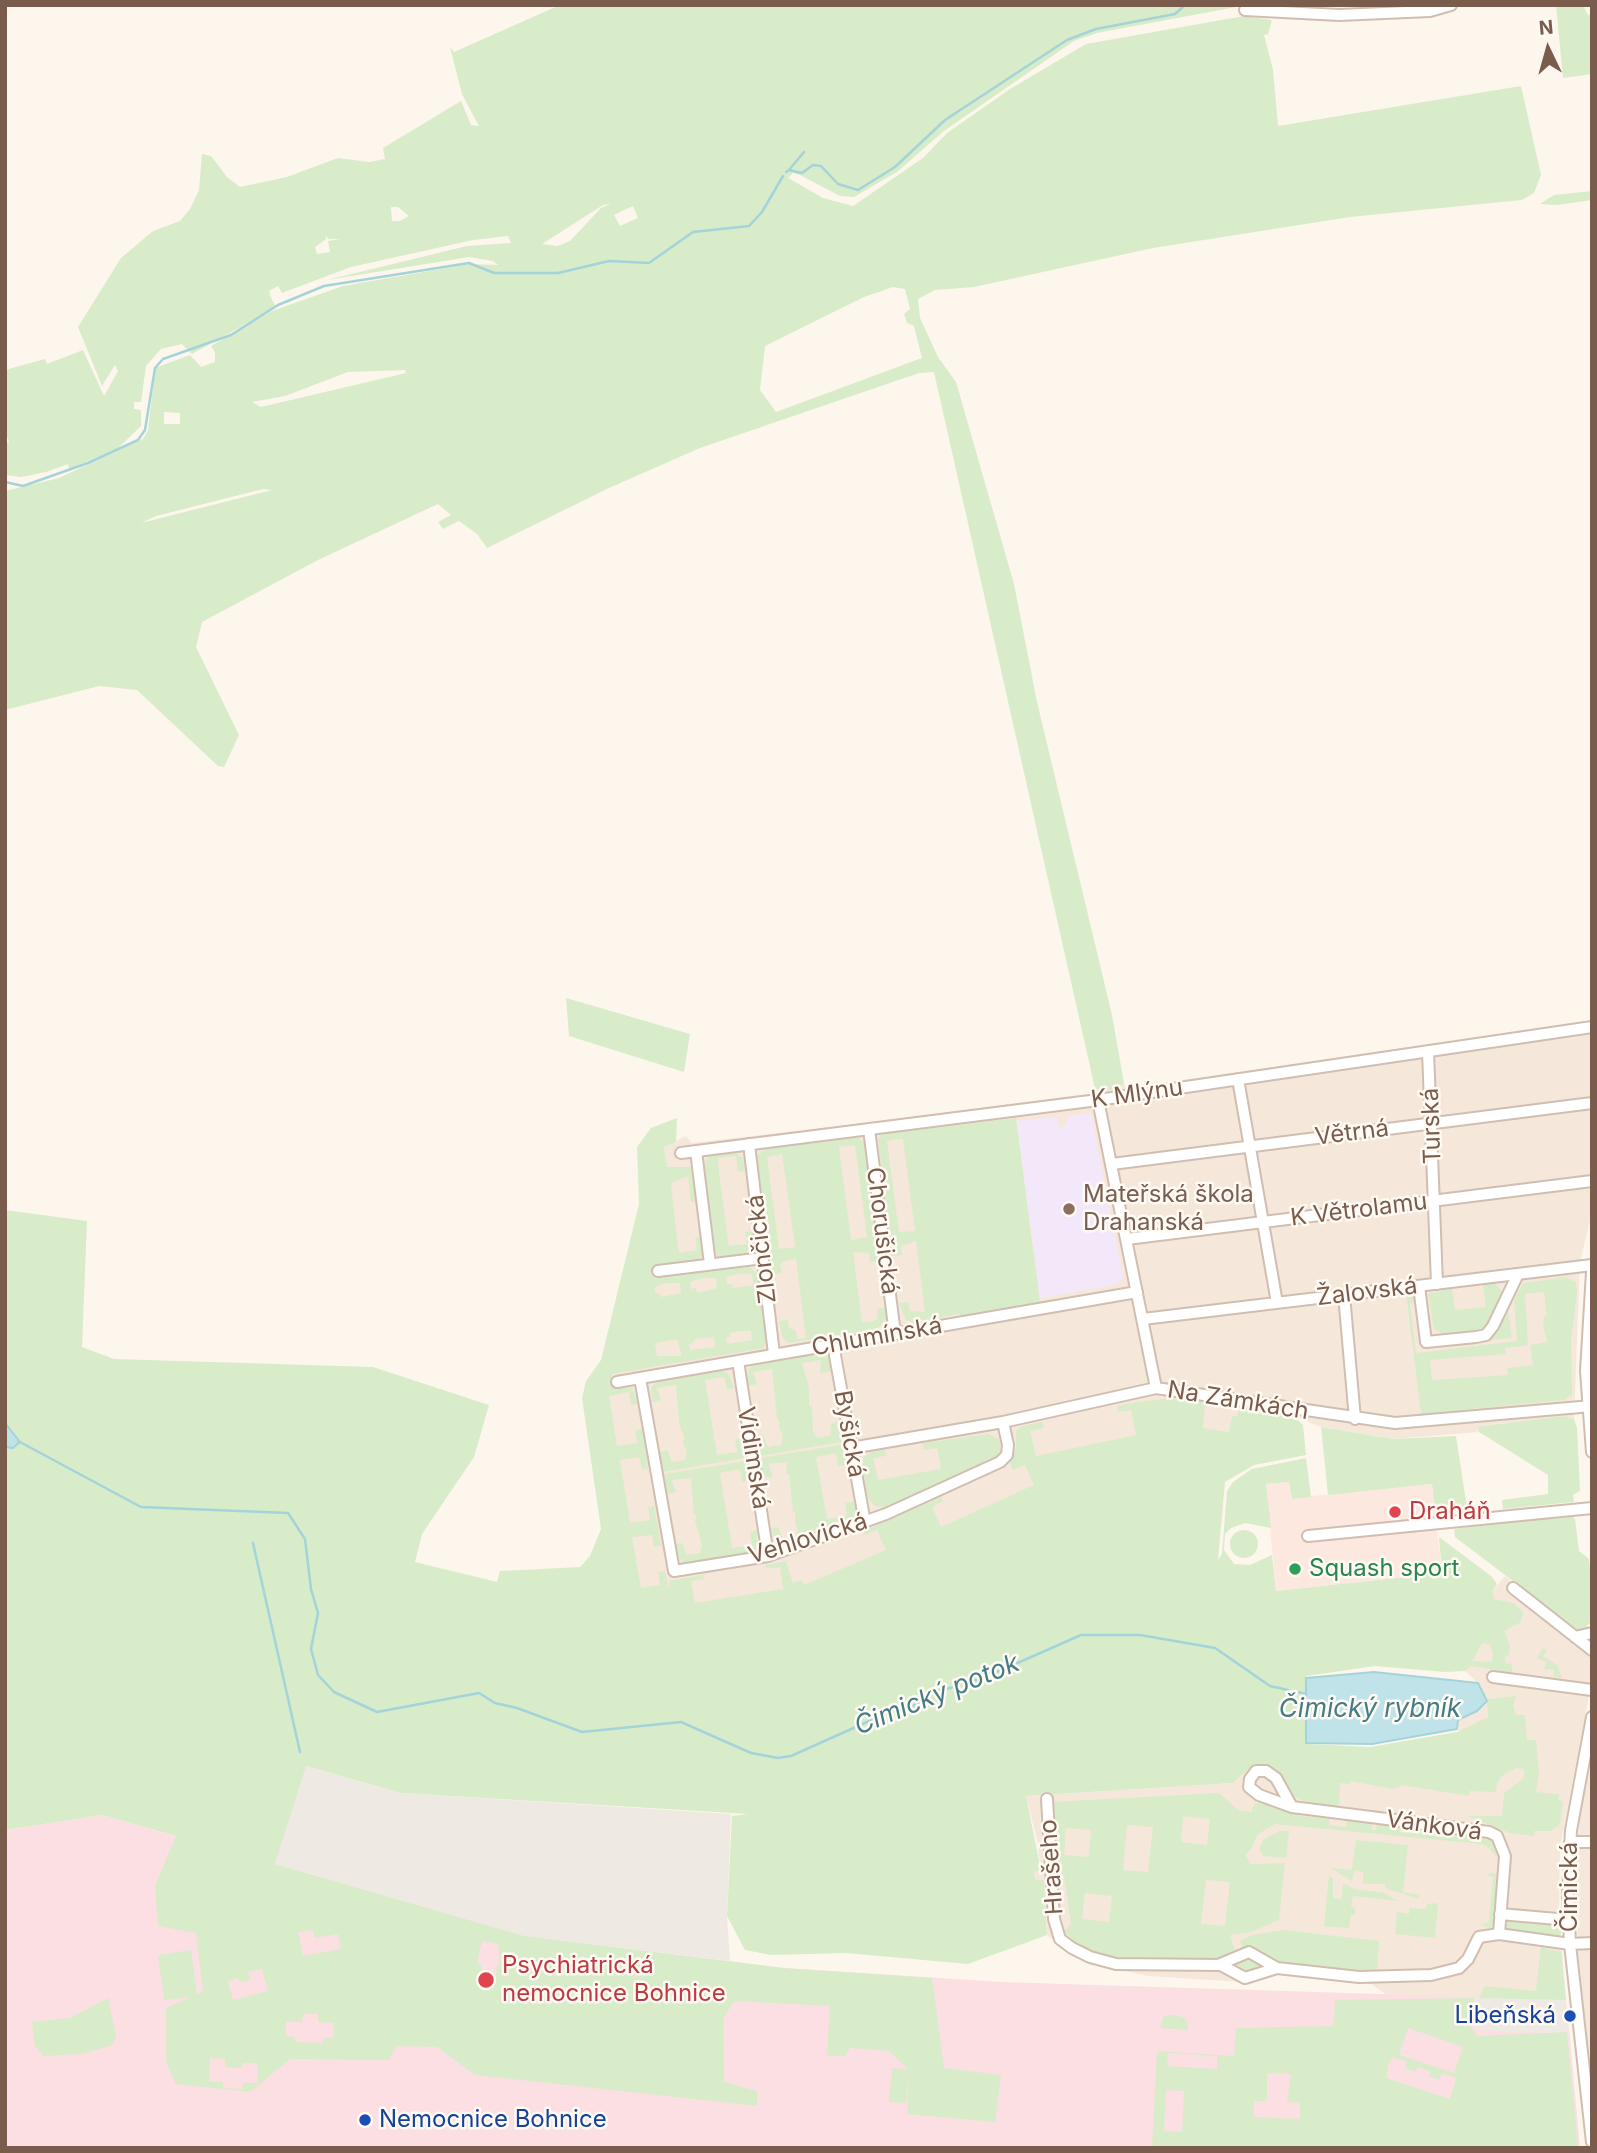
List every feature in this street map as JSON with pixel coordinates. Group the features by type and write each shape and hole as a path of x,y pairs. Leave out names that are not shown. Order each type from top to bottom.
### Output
{"street":[{"path":"1245,10 1339,15 1430,11 1451,5"},
{"name":"K Mlýnu","path":"681,1153 1098,1100 1592,1027"},
{"name":"Turská","path":"1429,1051 1437,1284"},
{"path":"1238,1079 1277,1303"},
{"path":"1098,1100 1156,1388"},
{"name":"Větrná","path":"1112,1164 1592,1103"},
{"name":"Chorušická","path":"869,1129 895,1334"},
{"name":"Zlončická","path":"749,1144 775,1354"},
{"path":"696,1151 710,1265"},
{"name":"K Větrolamu","path":"1127,1239 1592,1181"},
{"path":"658,1271 763,1258"},
{"name":"Žalovská","path":"1143,1319 1592,1265"},
{"path":"1592,1272 1586,1331 1592,1452"},
{"path":"1419,1286 1426,1342 1476,1337 1486,1335 1493,1326 1518,1274"},
{"name":"Chlumínská","path":"617,1381 1137,1292"},
{"path":"1344,1295 1355,1419"},
{"name":"Byšická","path":"833,1344 865,1523"},
{"name":"Vidimská","path":"738,1361 768,1556"},
{"name":"Vehlovická","path":"640,1378 674,1571 768,1556 865,1523 1000,1462 1007,1455 1008,1445 1003,1422"},
{"name":"Na Zámkách","path":"851,1448 1003,1422 1156,1388 1395,1423 1590,1406"},
{"path":"1308,1536 1592,1508"},
{"path":"1513,1588 1592,1650"},
{"path":"1575,1637 1592,1633"},
{"path":"1493,1677 1592,1690"},
{"name":"Čimická","path":"1592,1717 1570,1842 1569,1920 1592,2141"},
{"name":"Vánková","path":"1292,1807 1276,1778 1266,1771 1256,1771 1250,1779 1249,1787 1259,1795 1292,1807 1489,1832 1503,1846 1505,1856 1499,1934"},
{"name":"Hrašeho","path":"1047,1798 1054,1919 1060,1939 1081,1953 1116,1964 1217,1965 1249,1952 1277,1968 1359,1977 1447,1973 1464,1964 1477,1939 1485,1934 1499,1934"},
{"path":"1570,1842 1592,1842"},
{"path":"1500,1914 1569,1920"},
{"path":"1499,1934 1570,1944 1592,1944"},
{"name":"Hrašeho","path":"1217,1965 1245,1978 1277,1968"}],"shaded area":[{"path":"1592,1021 1592,1213 1580,1262 1574,1419 1564,1416 1477,1430 1479,1432 1393,1439 1321,1427 1294,1416 1227,1456 1150,1464 820,1603 628,1607 591,1391 612,1374 658,1271 664,1147 686,1136 692,1143 864,1123 1096,1093 1120,1088 1124,1083 1126,1088"},
{"name":"Mateřská škola Drahanská","path":"1091,1113 1123,1277 1114,1285 1040,1298 1016,1121 1057,1117 1057,1127 1064,1127 1069,1116"},
{"path":"1290,1482 1292,1498 1432,1484 1442,1573 1276,1591 1266,1484"},
{"path":"1505,1576 1572,1629 1592,1652 1592,1680 1560,1847 1559,1915 1566,2000 1387,1995 1371,1984 1276,1974 1242,1982 1148,1976 1102,1966 1069,1953 1047,1935 1044,1881 1035,1881 1034,1872 1041,1871 1037,1840 1026,1796 1233,1783 1251,1767 1261,1765 1272,1767 1460,1749 1458,1720 1477,1711 1478,1683 1465,1671 1471,1666 1494,1599 1493,1590"},
{"path":"1592,1756 1592,2085 1578,1952 1576,1858 1580,1813"},
{"path":"305,1766 401,1793 731,1814 727,1916 730,1961 524,1936 275,1864"},
{"name":"Psychiatrická nemocnice Bohnice","path":"102,1815 525,1936 784,1968 1001,1982 1474,1997 1472,2024 1478,2030 1556,2033 1569,2028 1580,2148 5,2148 5,1830"},
{"path":"1474,1997 1566,2000 1569,2028 1556,2033 1477,2031 1472,2024"}],"green space":[{"path":"560,5 1247,5 1097,33 1074,41 944,131 897,172 854,197 840,196 800,175 793,173 788,178 823,198 853,206 923,158 947,133 1010,89 1086,44 1244,16 1272,20 1268,34 1264,35 1273,70 1278,126 1521,86 1541,175 1534,193 1522,200 1350,217 1153,248 974,287 935,290 918,299 920,318 938,357 956,382 1014,584 1037,702 1112,1015 1124,1083 1120,1088 1096,1093 934,372 919,373 700,448 609,488 487,548 477,534 459,521 443,529 438,522 451,515 438,504 318,560 202,622 196,647 239,735 224,767 218,766 137,690 99,686 5,710 5,491 59,478 143,439 148,430 155,368 190,355 201,367 215,362 215,352 211,346 272,311 343,286 469,264 498,265 493,261 469,257 327,280 467,246 511,243 508,236 473,240 351,267 282,293 278,286 269,291 272,299 266,289 276,307 192,354 182,344 161,349 146,366 141,402 134,402 134,409 141,410 141,426 117,449 69,469 68,464 21,477 6,475 5,444 9,442 5,431 5,370 45,359 47,364 83,350 104,396 118,371 115,365 102,386 78,327 121,258 153,231 180,221 190,209 199,190 202,154 211,156 227,177 240,187 287,177 338,158 369,162 385,159 383,148 461,101 471,125 479,126 462,94 450,47 454,52","holes":["611,204 601,208 570,241 557,246 542,244 603,205","633,206 638,218 620,226 614,215","391,207 398,207 409,216 400,221 392,221","326,235 328,239 340,239 328,241 330,252 317,254 315,247 326,239","893,287 905,289 910,309 904,314 907,323 914,326 922,358 776,412 760,390 765,346 864,297","405,370 406,373 261,407 252,402 285,396 348,372","164,412 180,413 180,424 164,424","263,489 272,490 141,523 156,516"]},
{"path":"1556,5 1583,5 1588,15 1592,14 1592,74 1563,78"},
{"path":"1592,191 1592,200 1557,205 1540,204 1554,195"},
{"path":"566,998 690,1034 684,1072 569,1036"},
{"path":"677,1118 676,1142 664,1147 667,1167 694,1167 698,1202 691,1202 688,1176 671,1183 678,1248 680,1253 697,1250 695,1238 703,1237 705,1252 697,1262 657,1267 655,1278 748,1266 759,1274 767,1341 763,1348 612,1374 613,1387 632,1388 638,1404 631,1405 629,1392 609,1396 617,1446 637,1443 635,1430 642,1429 648,1469 642,1470 639,1457 620,1460 630,1523 650,1520 648,1507 654,1506 661,1546 654,1547 652,1535 632,1537 641,1588 660,1585 658,1572 665,1571 669,1590 669,1581 703,1575 704,1579 691,1581 695,1603 783,1589 780,1567 766,1569 766,1565 786,1561 793,1583 801,1580 804,1585 886,1550 877,1530 865,1535 863,1531 941,1497 943,1501 932,1507 941,1527 1034,1485 1025,1465 1013,1470 1010,1463 1016,1448 1016,1431 1022,1426 1042,1422 1044,1428 1030,1431 1036,1456 1136,1435 1131,1410 1118,1412 1117,1406 1137,1402 1171,1398 1205,1403 1203,1428 1229,1432 1232,1416 1237,1416 1240,1408 1294,1416 1303,1425 1306,1455 1254,1465 1225,1482 1218,1560 1222,1554 1227,1491 1233,1482 1252,1469 1306,1458 1311,1497 1292,1499 1289,1482 1266,1484 1271,1528 1245,1523 1231,1528 1225,1534 1224,1550 1234,1564 1250,1565 1272,1555 1276,1591 1442,1573 1439,1537 1491,1576 1497,1584 1493,1590 1494,1599 1513,1603 1523,1612 1521,1622 1504,1631 1510,1645 1509,1655 1505,1657 1506,1664 1511,1663 1513,1673 1471,1666 1465,1671 1445,1672 1375,1666 1306,1676 1306,1744 1370,1747 1457,1732 1488,1717 1489,1699 1516,1696 1513,1705 1516,1715 1525,1715 1527,1740 1536,1740 1539,1772 1536,1792 1564,1795 1559,1795 1558,1800 1563,1801 1560,1824 1551,1831 1534,1831 1534,1836 1510,1833 1467,1816 1502,1816 1504,1793 1524,1778 1524,1769 1516,1768 1503,1775 1497,1783 1496,1792 1470,1791 1469,1796 1402,1785 1393,1789 1351,1781 1350,1784 1340,1783 1339,1807 1305,1802 1287,1792 1272,1768 1266,1765 1251,1767 1233,1783 1026,1796 1041,1871 1034,1872 1035,1880 1044,1880 1047,1935 968,1964 846,1953 771,1955 745,1950 727,1916 732,1816 748,1814 401,1793 306,1766 275,1864 524,1936 784,1968 932,1978 944,2068 1001,2075 995,2122 907,2114 909,2070 906,2103 889,2102 892,2068 908,2069 889,2051 850,2048 845,2056 827,2056 830,2006 734,2001 723,2019 724,2082 757,2091 757,2106 475,2075 437,2047 397,2046 388,2060 290,2059 250,2092 176,2084 166,2062 166,2008 191,1997 164,2000 158,1955 191,1950 197,1994 203,1992 196,1933 158,1926 155,1886 176,1836 102,1815 5,1830 5,1210 87,1221 82,1347 114,1359 373,1367 489,1405 474,1457 422,1534 415,1562 497,1582 500,1571 580,1567 590,1556 601,1529 582,1398 586,1381 601,1360 639,1204 637,1147 651,1128","holes":["752,1274 753,1285 733,1288 732,1284 727,1284 726,1277","702,1278 716,1278 717,1288 697,1293 696,1288 691,1289 690,1282","666,1283 680,1283 681,1293 661,1297 660,1293 655,1293 655,1287","751,1331 752,1340 727,1344 726,1338 730,1337 730,1333","714,1337 715,1347 690,1350 689,1344 694,1343 694,1339","677,1339 682,1356 657,1356 655,1343","1482,1643 1489,1644 1493,1653 1492,1662 1473,1661","313,1930 315,1938 338,1934 341,1949 303,1956 298,1932","482,1941 498,1944 500,1963 497,1963 496,1976 481,1978 481,1964 477,1964","262,1969 268,1991 233,2000 228,1981 238,1978 240,1982 250,1980 248,1972","303,2014 318,2014 318,2022 334,2023 333,2038 323,2038 323,2043 295,2042 295,2037 286,2036 286,2022 302,2022","210,2058 225,2059 225,2067 242,2068 243,2063 258,2063 257,2083 243,2083 242,2089 223,2088 223,2082 209,2082"]},
{"path":"1016,1118 1040,1303 960,1317 959,1314 913,1322 906,1320 899,1303 908,1302 910,1311 925,1312 916,1241 901,1246 902,1255 893,1256 878,1139 882,1134","holes":["903,1139 915,1231 899,1232 887,1141"]},
{"path":"858,1137 864,1143 880,1261 870,1262 869,1253 853,1252 862,1322 874,1321 878,1318 877,1309 886,1308 886,1319 877,1329 788,1343 782,1337 779,1321 788,1320 789,1328 796,1331 797,1339 806,1338 796,1259 784,1261 780,1264 782,1273 772,1274 757,1155 765,1149","holes":["855,1145 867,1237 851,1240 839,1147","782,1154 795,1247 779,1249 767,1157"]},
{"path":"736,1153 743,1158 745,1171 738,1172 736,1156 719,1158 718,1163 729,1246 747,1244 745,1232 753,1231 754,1241 745,1255 722,1258 714,1253 702,1165 710,1156"},
{"path":"1565,1277 1576,1282 1571,1340 1572,1395 1564,1400 1421,1414 1406,1292 1416,1294 1416,1301 1410,1304 1416,1353 1517,1341 1514,1300 1523,1283","holes":["1544,1292 1547,1316 1544,1317 1543,1326 1547,1342 1530,1345 1533,1365 1507,1368 1508,1375 1432,1380 1430,1360 1506,1354 1505,1348 1528,1345 1525,1294"]},
{"path":"1495,1283 1502,1291 1487,1328 1469,1333 1444,1334 1434,1329 1428,1294 1452,1288 1455,1310 1486,1307 1483,1285"},
{"path":"1507,1304 1512,1338 1480,1341 1494,1333"},
{"path":"820,1353 831,1358 833,1371 820,1373 821,1360 802,1363 809,1388 809,1406 812,1406 813,1431 817,1438 830,1436 831,1423 842,1421 846,1441 760,1456 756,1436 763,1435 768,1447 781,1445 783,1436 778,1425 781,1424 777,1419 772,1369 753,1372 757,1384 748,1386 748,1369 755,1365"},
{"path":"719,1370 728,1373 734,1388 727,1389 724,1377 705,1380 717,1455 737,1452 735,1439 742,1438 745,1458 663,1472 660,1452 667,1450 672,1462 685,1460 687,1452 679,1423 676,1385 657,1388 661,1400 652,1402 651,1387 658,1381"},
{"path":"1564,1416 1574,1419 1577,1428 1580,1491 1573,1495 1574,1502 1503,1509 1502,1500 1548,1494 1548,1475 1479,1432 1478,1427"},
{"path":"1321,1427 1393,1439 1456,1436 1467,1508 1435,1511 1432,1484 1328,1495"},
{"path":"989,1434 1000,1440 1000,1451 995,1457 884,1507 874,1506 868,1498 862,1465 864,1457 871,1452 885,1450 886,1456 873,1458 878,1480 941,1469 937,1448 924,1450 923,1443"},
{"path":"846,1444 850,1464 838,1466 836,1453 816,1457 827,1519 847,1516 845,1503 856,1501 856,1515 786,1547 776,1545 771,1528 778,1527 783,1540 796,1537 798,1529 793,1512 789,1474 786,1474 787,1462 768,1464 773,1477 763,1478 760,1458"},
{"path":"746,1461 749,1480 742,1482 740,1469 720,1473 732,1548 752,1545 750,1532 757,1530 757,1548 749,1553 690,1563 681,1561 675,1544 682,1543 687,1555 700,1553 702,1545 695,1521 697,1515 694,1515 691,1478 672,1480 676,1492 667,1494 664,1474"},
{"path":"1571,1515 1575,1519 1579,1551 1589,1559 1592,1595 1592,1621 1587,1626 1589,1629 1580,1632 1455,1537 1454,1529"},
{"path":"1244,1530 1254,1534 1258,1544 1254,1554 1244,1558 1234,1554 1230,1544 1234,1534"},
{"path":"1543,1648 1547,1650 1543,1656 1557,1665 1562,1678 1554,1677 1554,1670 1544,1669 1547,1662 1537,1658"},
{"path":"1219,1793 1238,1810 1252,1812 1253,1806 1260,1801 1301,1816 1329,1819 1330,1825 1346,1827 1347,1820 1372,1823 1372,1830 1376,1830 1377,1824 1400,1826 1400,1832 1408,1833 1409,1827 1424,1829 1423,1834 1426,1835 1428,1829 1433,1830 1434,1836 1449,1837 1450,1831 1475,1833 1475,1839 1479,1839 1480,1834 1486,1835 1494,1844 1498,1858 1487,1846 1481,1844 1275,1824 1258,1834 1245,1855 1251,1864 1285,1863 1279,1920 1251,1932 1230,1935 1235,1950 1221,1958 1123,1958 1092,1952 1076,1943 1064,1931 1071,1924 1064,1875 1052,1876 1050,1802","holes":["1183,1816 1210,1819 1207,1845 1181,1842","1127,1825 1153,1827 1148,1872 1123,1870","1066,1828 1091,1830 1089,1857 1064,1855","1206,1880 1230,1882 1225,1926 1201,1924","1085,1893 1112,1896 1109,1922 1082,1919"]},
{"path":"1280,1831 1289,1831 1286,1858 1263,1856 1259,1849 1264,1839"},
{"path":"1356,1840 1408,1845 1403,1892 1419,1895 1419,1899 1385,1888 1385,1884 1363,1884 1363,1872 1354,1871 1352,1881 1331,1868 1352,1870"},
{"path":"1491,1872 1497,1875 1494,1925 1491,1929 1481,1924 1489,1922 1493,1877 1487,1875"},
{"path":"1329,1875 1333,1879 1333,1898 1341,1899 1343,1883 1354,1889 1384,1893 1398,1901 1353,1896 1351,1906 1355,1908 1355,1915 1351,1915 1349,1928 1324,1926"},
{"path":"1427,1904 1438,1904 1435,1938 1395,1934 1397,1912 1409,1914 1410,1908 1426,1909"},
{"path":"1509,1919 1558,1924 1562,1932 1558,1937 1507,1931 1505,1924"},
{"path":"1284,1930 1379,1941 1377,1974 1272,1961 1259,1952 1243,1948 1240,1941 1252,1935"},
{"path":"1541,1947 1561,1952 1566,2000 1479,1998 1485,1986 1536,1991"},
{"path":"1248,1958 1255,1960 1260,1966 1249,1972 1237,1965"},
{"path":"108,1998 116,2037 112,2045 82,2054 43,2056 35,2046 32,2022 70,2018"},
{"path":"1474,1998 1470,2026 1477,2036 1567,2032 1578,2148 1152,2148 1157,2051 1234,2056 1236,2028 1333,2026 1335,2000","holes":["1408,2028 1463,2047 1454,2073 1399,2055","1168,2053 1217,2056 1217,2069 1167,2066","1393,2057 1407,2062 1405,2068 1415,2072 1418,2067 1431,2072 1429,2076 1439,2080 1442,2073 1456,2078 1450,2099 1386,2078 1388,2064","1267,2073 1291,2074 1287,2102 1300,2103 1300,2119 1254,2117 1254,2101 1267,2101","1166,2090 1184,2091 1182,2132 1164,2131"]},
{"path":"1164,2016 1186,2018 1189,2030 1160,2028"}],"water":[{"path":"5,1423 20,1442 13,1448 5,1447"},
{"name":"Čimický rybník","path":"1374,1672 1478,1683 1487,1701 1477,1711 1458,1720 1457,1729 1372,1744 1306,1743 1306,1678"}],"waterway":[{"path":"786,172 789,170 802,173 813,165 821,166 838,184 858,190 895,167 945,120 1067,40 1096,29 1175,14 1185,5"},
{"path":"789,170 804,152"},
{"path":"5,482 23,486 88,463 138,440 145,430 155,368 163,359 231,335 278,305 324,286 469,263 494,273 558,273 609,261 649,263 693,232 749,226 762,212 783,176"},
{"name":"Čimický potok","path":"18,1441 141,1507 288,1513 305,1539 311,1589 318,1613 311,1649 318,1675 334,1692 377,1712 479,1693 495,1703 517,1708 582,1732 681,1722 751,1753 778,1758 791,1756 896,1709 912,1707 933,1691 951,1688 963,1681 979,1680 1081,1635 1140,1635 1215,1648 1270,1686 1288,1690"},
{"path":"253,1543 300,1752"},
{"name":"Čimický potok","path":"1298,1692 1306,1694"}],"place":[{"name":"Mateřská škola Drahanská","path":"1069,1209"},
{"name":"Draháň","path":"1395,1512"},
{"name":"Squash sport","path":"1295,1569"},
{"name":"Psychiatrická nemocnice Bohnice","path":"486,1980"},
{"name":"Libeňská","path":"1570,2016"},
{"name":"Nemocnice Bohnice","path":"365,2120"}]}
